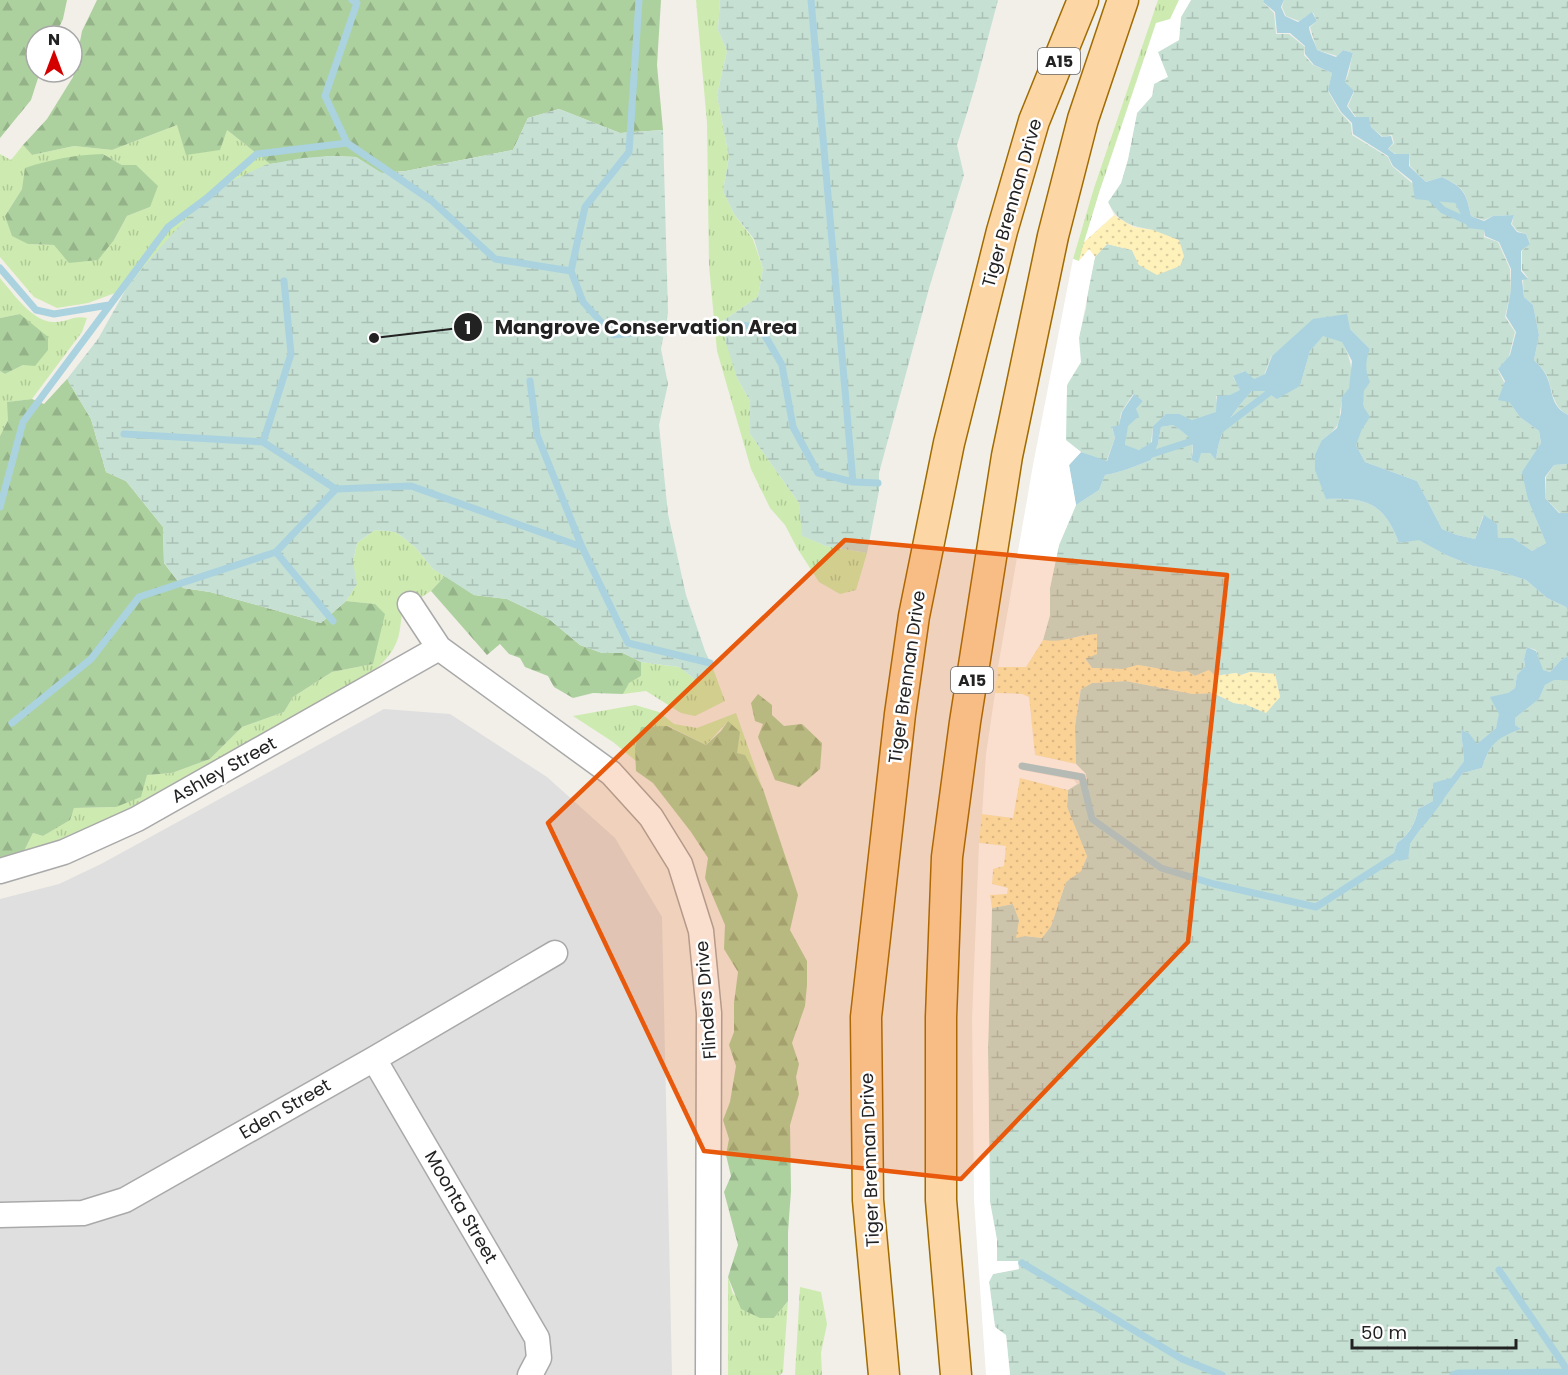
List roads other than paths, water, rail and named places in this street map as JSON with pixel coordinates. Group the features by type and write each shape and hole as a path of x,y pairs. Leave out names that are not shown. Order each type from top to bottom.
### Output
{"main road":[{"name":"Tiger Brennan Drive","path":"884,1375 868,1200 866,1017 908,660 916,605 950,443 1002,231 1034,121 1083,0"},
{"name":"A15","path":"956,1375 941,1200 941,1017 947,857 965,722 1007,456 1056,225 1083,119 1123,0"}],"street":[{"name":"Flinders Drive","path":"411,604 439,648 611,773 651,817 680,864 701,931 710,1013 708,1375"},
{"name":"Ashley Street","path":"0,871 64,852 137,819 439,648"},
{"name":"Eden Street","path":"0,1215 64,1215 111,1206 374,1059 555,953"},
{"name":"Moonta Street","path":"374,1059 537,1338 534,1367"}],"water":[{"path":"1264,0 1284,0 1281,7 1285,16 1298,22 1312,12 1317,21 1309,27 1317,50 1336,57 1343,50 1353,53 1345,82 1354,91 1347,106 1355,117 1369,117 1371,127 1382,137 1391,136 1393,143 1388,149 1395,154 1409,154 1409,166 1426,182 1442,177 1460,188 1471,216 1484,221 1493,216 1514,215 1511,224 1517,232 1526,234 1530,244 1521,251 1521,271 1528,279 1522,280 1524,297 1533,305 1539,335 1534,360 1546,375 1558,407 1568,415 1568,464 1554,465 1545,477 1545,498 1559,513 1568,513 1568,612 1566,607 1547,598 1526,580 1473,566 1446,555 1419,540 1399,543 1387,519 1372,505 1353,499 1326,499 1315,470 1315,455 1322,440 1337,428 1342,397 1349,388 1352,361 1342,342 1323,336 1310,351 1300,386 1277,399 1265,391 1252,391 1232,415 1224,430 1216,460 1210,453 1201,453 1198,463 1191,460 1193,448 1190,439 1173,425 1161,427 1158,444 1151,460 1105,475 1099,490 1076,505 1069,465 1081,452 1107,461 1115,438 1112,427 1119,425 1122,412 1134,394 1143,401 1136,409 1139,416 1128,426 1125,445 1139,450 1152,442 1153,426 1166,414 1179,414 1192,420 1216,412 1217,396 1230,395 1240,390 1233,376 1245,371 1254,379 1265,374 1272,356 1313,319 1347,314 1350,329 1370,349 1366,366 1370,382 1364,391 1363,406 1370,417 1356,445 1365,462 1417,481 1442,529 1475,539 1484,515 1497,524 1498,538 1513,538 1532,551 1546,543 1528,500 1522,472 1541,443 1539,431 1520,417 1509,402 1498,400 1505,381 1498,369 1510,355 1516,332 1506,316 1511,290 1511,269 1499,242 1485,236 1484,230 1468,228 1455,203 1415,199 1412,181 1393,166 1388,156 1353,134 1352,123 1341,112 1328,90 1332,73 1314,65 1305,54 1305,46 1290,33 1277,33 1275,12 1263,2"},
{"path":"1527,647 1536,651 1543,670 1550,672 1568,656 1568,680 1554,680 1545,685 1539,699 1515,718 1515,725 1521,729 1495,743 1482,768 1463,773 1443,800 1427,812 1427,820 1410,844 1408,859 1399,861 1393,856 1397,843 1411,829 1418,809 1433,801 1433,783 1451,778 1464,761 1461,730 1469,733 1477,744 1496,728 1499,714 1490,697 1508,693 1515,688 1517,675 1525,666"}],"waterway":[{"path":"347,143 325,96 357,3 352,0"},
{"path":"571,271 585,207 629,152 639,0"},
{"path":"811,0 853,482"},
{"path":"0,507 23,422 168,227 208,197 257,154 347,143 432,201 495,259 571,271 583,302 613,335 651,331"},
{"path":"1430,197 1443,210 1474,224"},
{"path":"0,268 36,310 54,314 109,305"},
{"path":"263,442 291,354 284,281"},
{"path":"739,325 760,327 782,365 793,427 818,473 853,482 878,483"},
{"path":"530,381 537,435 582,547"},
{"path":"1220,430 1275,388"},
{"path":"124,434 263,442 336,489"},
{"path":"1146,456 1198,439"},
{"path":"12,723 91,659 139,597 276,552 336,489 411,486 582,547 628,643 710,663"},
{"path":"276,552 333,621"},
{"path":"1022,766 1082,777 1092,819 1161,868 1214,884 1316,907 1399,852"},
{"path":"1423,821 1440,799"},
{"path":"1022,1263 1182,1359 1222,1375"},
{"path":"1499,1270 1568,1371"},
{"path":"1453,1375 1458,1373 1568,1372"}],"place":[{"name":"Mangrove Conservation Area","path":"374,338"}]}
